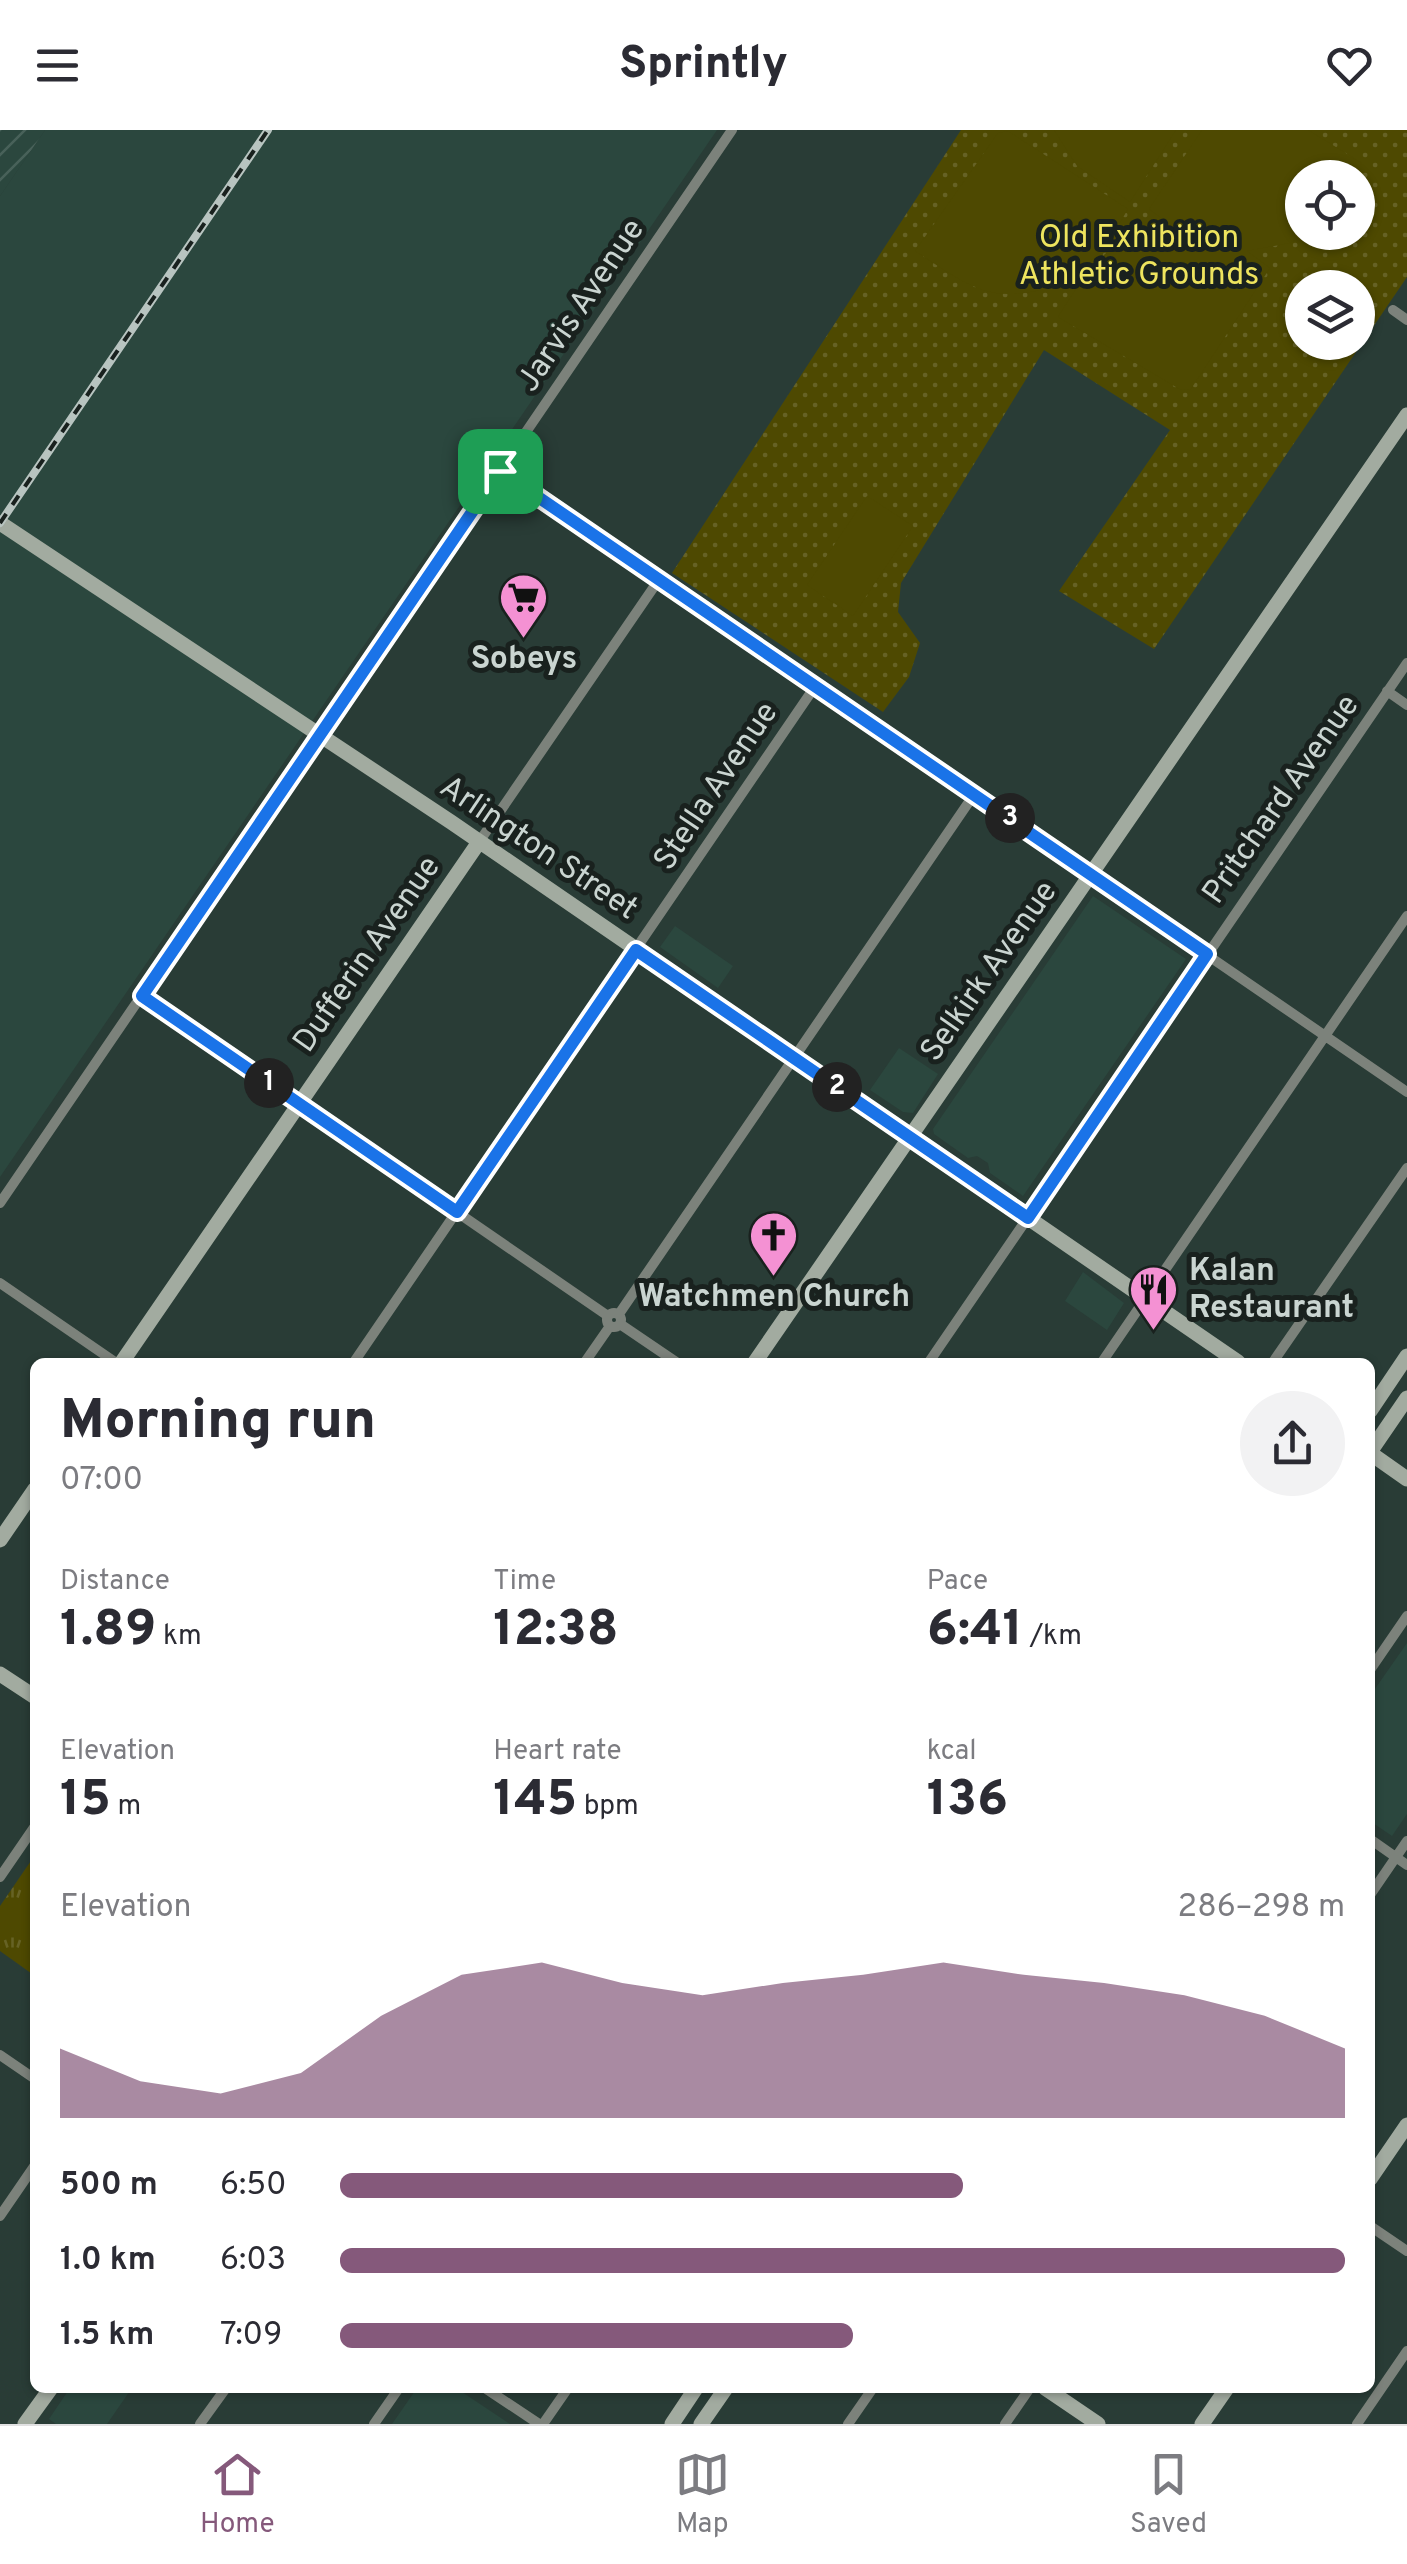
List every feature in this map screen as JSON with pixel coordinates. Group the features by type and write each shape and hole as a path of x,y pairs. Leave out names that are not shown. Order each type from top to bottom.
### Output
{"main road":[{"name":"Selkirk Avenue","path":"758,1358 1407,414"},
{"name":"Arlington Street","path":"0,523 452,822 1232,1358"},
{"name":"Dufferin Avenue","path":"121,1358 479,842"},
{"path":"1375,1404 1407,1356"},
{"path":"1375,1445 1407,1398"},
{"path":"1375,1456 1407,1479"},
{"path":"0,1540 30,1496"},
{"path":"0,1674 30,1694"},
{"path":"1375,2171 1407,2126"},
{"path":"26,2424 47,2393"},
{"path":"672,2424 693,2393"},
{"path":"701,2424 723,2393"},
{"path":"1053,2393 1098,2424"},
{"path":"1202,2424 1224,2393"}],"street":[{"name":"Jarvis Avenue","path":"0,1204 732,130"},
{"path":"1393,310 1407,320"},
{"path":"500,471 1407,1092"},
{"name":"Dufferin Avenue","path":"479,842 660,578"},
{"name":"Pritchard Avenue","path":"932,1358 1407,663"},
{"name":"Stella Avenue","path":"357,1358 816,685"},
{"path":"1387,692 1407,705"},
{"path":"588,1358 975,793"},
{"path":"1105,1358 1407,916"},
{"path":"142,996 670,1358"},
{"path":"1276,1358 1407,1168"},
{"path":"0,1284 112,1358"},
{"path":"1375,1663 1407,1616"},
{"path":"0,1878 30,1833"},
{"path":"1375,1842 1407,1864"},
{"path":"1375,1888 1407,1842"},
{"path":"0,2055 30,2076"},
{"path":"0,2216 30,2172"},
{"path":"1375,2229 1407,2251"},
{"path":"1357,2424 1407,2351"},
{"path":"200,2424 222,2393"},
{"path":"374,2424 396,2393"},
{"path":"493,2393 541,2424 564,2393"},
{"path":"848,2424 870,2393"},
{"path":"1005,2424 1027,2393"}],"shaded area":[{"path":"0,130 45,130 0,196"},
{"path":"45,130 717,130 0,1177 0,196"},
{"path":"1093,896 1186,959 1023,1196 990,1173 988,1163 977,1156 968,1158 934,1134 933,1129"},
{"path":"675,926 733,966 718,988 660,947"},
{"path":"899,1048 938,1074 913,1113 903,1112 870,1090"},
{"path":"1083,1272 1124,1303 1107,1330 1065,1301"},
{"path":"1407,1643 1407,1814 1392,1836 1375,1824 1375,1689"},
{"path":"67,2393 129,2393 107,2424 56,2424 49,2419"},
{"path":"414,2393 464,2393 510,2424 392,2424"}],"green space":[{"name":"Old Exhibition Athletic Grounds","path":"961,130 1407,130 1407,277 1375,324 1375,270 1285,270 1285,360 1351,360 1154,649 1059,591 1170,430 1044,350 901,583 898,612 920,643 909,677 883,712 672,573"},
{"path":"1054,130 1176,130 1130,202 1077,166"},
{"path":"1202,130 1308,130 1357,160 1285,160 1285,244 1247,251 1270,268 1191,389 1181,390 1058,317 1092,268 1118,244 1152,230 1173,227 1149,209"},
{"path":"1008,131 1128,209 1100,251 1077,273 1048,288 1012,294 983,290 915,251 998,133"},
{"path":"867,496 913,526 853,616 807,585"},
{"path":"30,1862 30,1972 0,1951 0,1906"}],"railway":[{"path":"0,523 268,130"}],"place":[{"name":"Sobeys","path":"524,640"},
{"name":"Watchmen Church","path":"774,1278"},
{"name":"Kalan Restaurant","path":"1154,1332"}],"route":[{"path":"500,471 1207,954 1028,1218 636,950 457,1212 142,996 500,471"}]}
